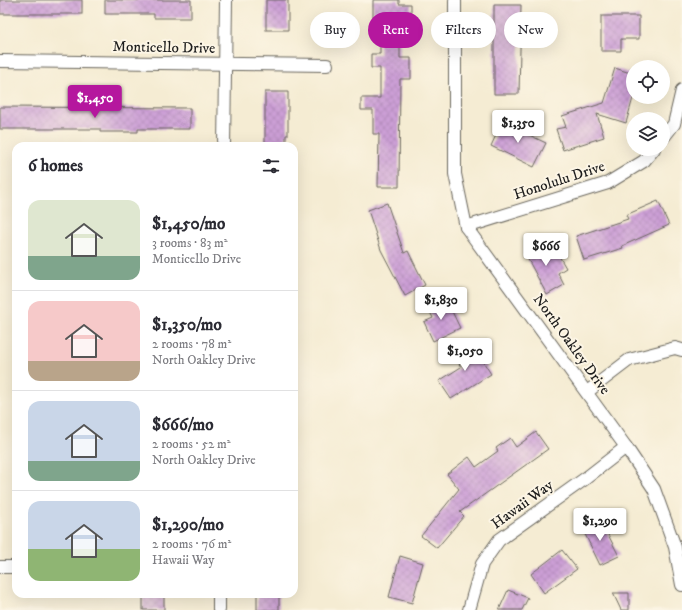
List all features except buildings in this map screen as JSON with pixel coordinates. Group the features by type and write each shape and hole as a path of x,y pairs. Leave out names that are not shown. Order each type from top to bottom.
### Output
{"street":[{"path":"224,142 226,0"},
{"name":"North Oakley Drive","path":"455,0 455,174 466,227 587,392 654,489 675,547 682,585"},
{"name":"Monticello Drive","path":"0,60 327,65"},
{"path":"670,129 674,124 682,90"},
{"name":"Honolulu Drive","path":"466,227 608,183 644,161 648,156"},
{"path":"587,392 629,360 675,348 682,350"},
{"name":"Hawaii Way","path":"469,610 482,564 499,540 586,478 626,447"},
{"path":"0,567 12,567"},
{"path":"218,610 219,598"}]}
